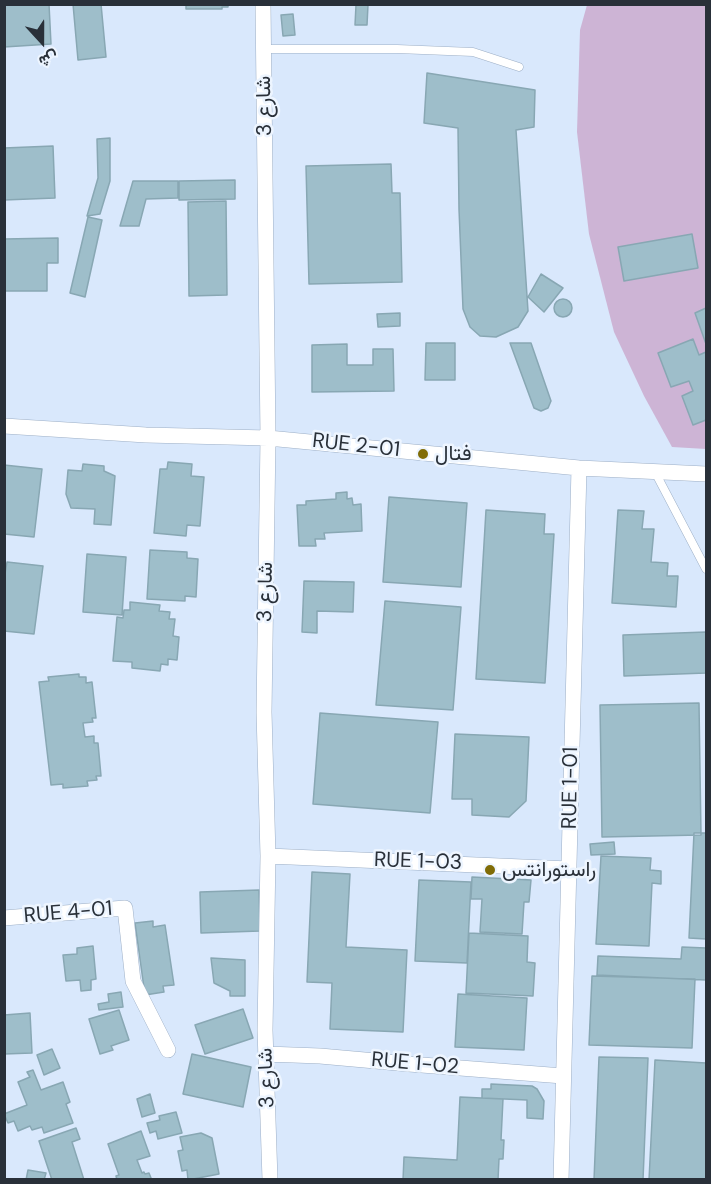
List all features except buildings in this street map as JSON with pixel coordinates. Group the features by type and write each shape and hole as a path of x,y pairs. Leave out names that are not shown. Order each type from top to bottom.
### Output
{"street":[{"name":"شارع 3","path":"264,4 268,438 264,723 268,856 266,1054 270,1179"},
{"name":"RUE 2-01","path":"4,426 146,435 268,438 579,468 706,474"},
{"name":"RUE 1-01","path":"561,1179 579,468"},
{"name":"RUE 1-03","path":"268,856 569,869"},
{"name":"RUE 4-01","path":"4,918 125,908 133,981 168,1050"},
{"name":"RUE 1-02","path":"266,1054 331,1056 563,1076"}],"lane":[{"path":"264,49 397,49 473,52 519,67"},
{"path":"655,471 706,569"}],"shaded area":[{"path":"587,5 706,5 706,449 672,447 644,396 614,332 589,234 577,132 580,30"}],"place":[{"name":"فتال","path":"423,454"},
{"name":"راستورانتس","path":"490,870"}]}
